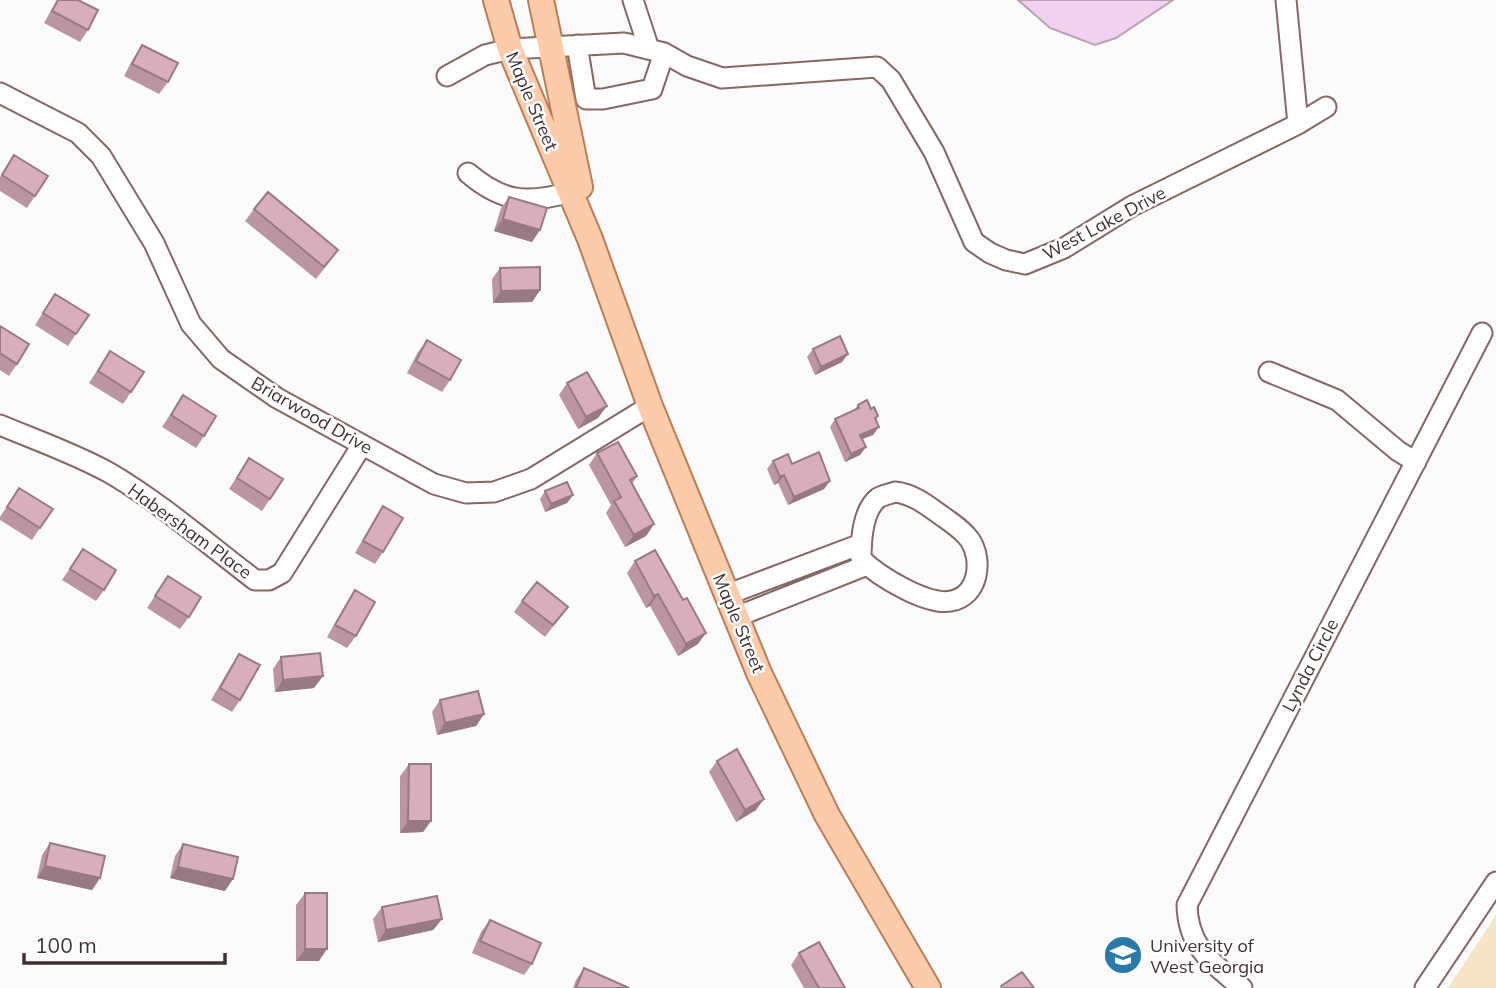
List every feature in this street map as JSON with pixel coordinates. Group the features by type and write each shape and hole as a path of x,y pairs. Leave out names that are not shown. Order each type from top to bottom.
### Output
{"main road":[{"name":"Maple Street","path":"496,0 510,49 590,239 650,406 759,673 827,815 928,988"},
{"name":"Maple Street","path":"541,0 590,239"}],"street":[{"path":"577,45 586,99 603,99 652,89 656,51 633,0"},
{"path":"1286,0 1298,124 1326,107"},
{"name":"West Lake Drive","path":"447,76 485,55 510,49 624,43 656,51 694,69 722,78 877,67 891,80 934,152 974,242 1006,260 1025,264 1064,248 1132,206 1298,124"},
{"name":"Briarwood Drive","path":"0,93 78,134 101,156 154,243 191,324 221,359 277,398 434,484 466,493 494,492 531,479 650,406"},
{"path":"468,173 483,185 524,201 542,200 571,192"},
{"name":"Lynda Circle","path":"1242,988 1196,944 1187,923 1187,905 1482,333"},
{"path":"1269,372 1337,400 1398,451 1416,462"},
{"name":"Habersham Place","path":"0,425 55,446 109,473 136,490 255,580 269,580 282,573 362,445"},
{"path":"904,493 926,504 965,533 977,552 978,563 976,576 968,592 959,599 942,602 931,600 873,572 867,565 861,559 861,544 873,505 888,494 904,493"},
{"path":"731,606 861,544"},
{"path":"731,606 867,565"},
{"path":"1425,988 1496,882"}],"shaded area":[{"path":"1018,0 1173,0 1116,38 1095,45 1050,28"},
{"path":"1496,915 1496,988 1448,988"}],"building":[{"path":"58,0 78,0 98,10 88,30 52,11"},
{"path":"142,45 178,63 168,82 132,64"},
{"path":"14,155 48,176 35,196 2,175"},
{"path":"268,192 338,250 324,267 254,209"},
{"path":"509,197 547,208 540,230 503,219"},
{"path":"540,267 540,290 501,291 500,268"},
{"path":"55,294 89,315 76,334 43,313"},
{"path":"0,326 29,344 17,364 0,353"},
{"path":"840,336 848,354 821,367 813,349"},
{"path":"427,340 461,360 450,380 416,361"},
{"path":"110,351 144,372 131,392 98,371"},
{"path":"587,372 607,406 586,417 567,383"},
{"path":"183,395 216,416 204,436 171,415"},
{"path":"867,400 878,416 875,418 879,427 860,435 866,447 851,454 835,419 859,408 858,405"},
{"path":"618,442 637,476 630,480 654,524 634,535 614,501 621,497 597,453"},
{"path":"819,452 830,481 794,497 784,475 780,477 773,461 788,454 792,464"},
{"path":"249,458 283,479 270,499 237,478"},
{"path":"567,482 573,495 551,504 545,491"},
{"path":"19,488 53,509 40,528 7,507"},
{"path":"383,506 403,518 383,552 363,541"},
{"path":"83,549 116,570 104,590 70,569"},
{"path":"655,550 683,600 687,598 706,633 686,644 658,594 654,596 635,561"},
{"path":"168,576 201,597 189,617 155,596"},
{"path":"537,582 568,607 553,625 522,601"},
{"path":"355,590 375,602 356,636 335,625"},
{"path":"320,653 323,676 283,680 281,657"},
{"path":"239,654 260,665 240,700 220,688"},
{"path":"478,691 484,714 445,723 440,700"},
{"path":"737,749 764,799 745,810 717,761"},
{"path":"409,764 431,764 431,821 408,821"},
{"path":"50,843 105,856 100,878 45,866"},
{"path":"183,844 238,857 233,879 178,867"},
{"path":"305,893 327,893 327,949 305,949"},
{"path":"437,896 442,919 386,930 382,907"},
{"path":"490,920 541,943 532,964 480,941"},
{"path":"819,942 845,988 819,988 799,953"},
{"path":"584,968 629,988 576,988"},
{"path":"1022,972 1034,988 1002,988 1001,986"}],"place":[{"name":"University of West Georgia","path":"1123,955"}]}
